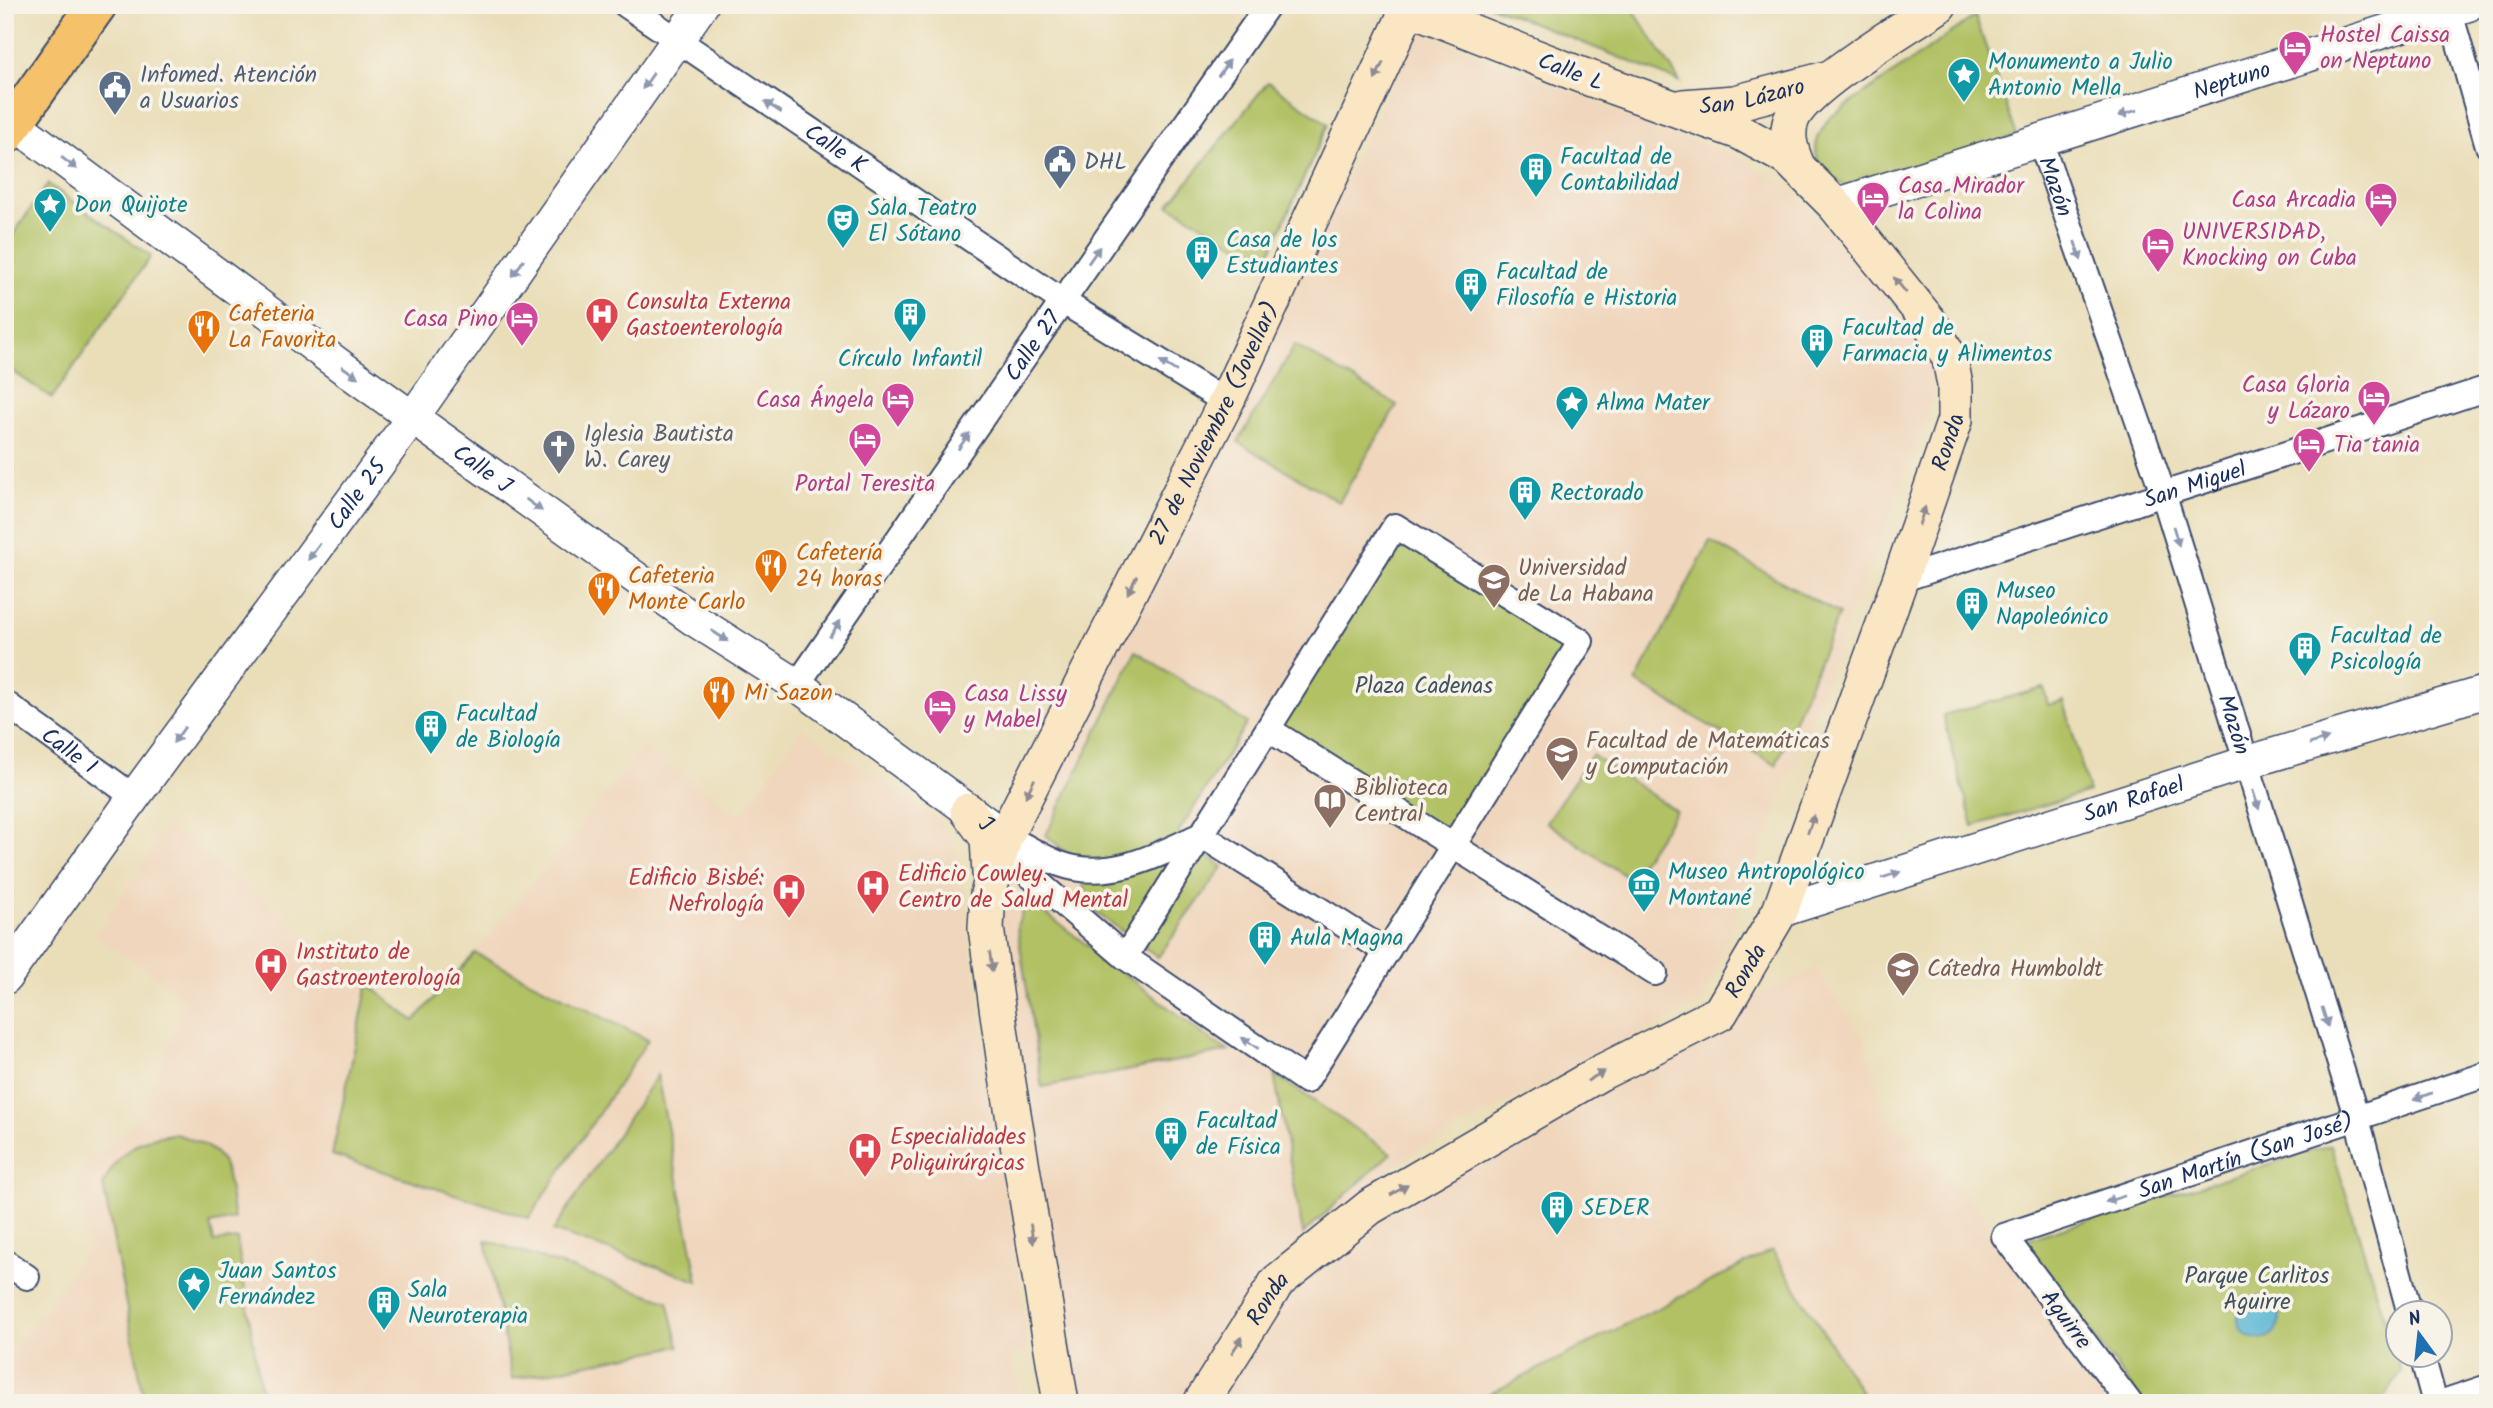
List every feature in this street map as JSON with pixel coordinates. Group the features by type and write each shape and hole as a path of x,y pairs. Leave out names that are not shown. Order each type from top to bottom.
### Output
{"main road":[{"path":"8,125 97,5"},
{"name":"San Lázaro","path":"1798,168 1790,149 1789,130 1793,116 1831,78 1939,5"},
{"name":"Calle L","path":"1408,6 1740,132"},
{"name":"27 de Noviembre (Jovellar)","path":"988,894 1002,845 1226,402 1408,6"},
{"name":"San Lázaro","path":"1673,108 1735,103 1831,78"},
{"name":"Ronda","path":"1201,1403 1277,1282 1370,1207 1600,1073 1720,1013 1780,911 1900,580 1955,419 1955,384 1950,359 1931,324 1835,205 1789,159 1740,132"},
{"path":"968,811 980,825 990,848 986,928 1006,1071 1061,1403"}],"street":[{"name":"Calle K","path":"626,5 676,42 1062,301 1226,402"},
{"name":"Calle 25","path":"5,978 134,797 413,417 702,5"},
{"name":"Calle 27","path":"797,685 1268,5"},
{"name":"Neptuno","path":"1835,205 2456,7"},
{"path":"2456,7 2488,146"},
{"name":"Calle J","path":"8,125 693,619 797,685 968,811"},
{"name":"Mazón","path":"2040,140 2163,493 2357,1119 2406,1300"},
{"name":"San Miguel","path":"1900,580 2488,388"},
{"path":"1002,845 1032,877 1125,957 1306,1081 1581,641 1395,526 1125,957"},
{"name":"San Rafael","path":"1780,911 2245,763 2488,691"},
{"name":"Calle I","path":"5,703 134,797"},
{"path":"1268,729 1655,973"},
{"name":"J","path":"968,811 1002,845"},
{"path":"1002,845 1061,864 1105,870 1146,860 1201,835"},
{"path":"1201,835 1387,952"},
{"name":"San Martín (San José)","path":"2004,1236 2488,1074"},
{"name":"Aguirre","path":"2004,1236 2130,1403"},
{"path":"5,1262 27,1277"},
{"path":"2426,1370 2437,1403 2488,1387"}],"shaded area":[{"name":"Universidad de La Habana","path":"1419,31 1684,138 1729,152 1789,187 1924,345 1937,389 1703,1001 1422,1148 1266,1269 1186,1403 1076,1403 997,923 1021,843"},
{"path":"802,728 941,822 955,851 963,877 969,943 1014,1230 1029,1351 1010,1356 1020,1403 5,1403 5,1363 88,1249 78,1176 142,1114 185,1002 168,985 95,936 168,825 414,1021 475,953 644,747 740,816"},
{"path":"1816,969 1864,1038 1885,1114 2004,1236 2129,1403 1202,1403 1277,1282 1720,1013"}],"green space":[{"path":"1489,5 1630,5 1680,82"},
{"path":"1975,16 2017,136 1853,190 1830,176 1822,168 1816,150 1822,129 1831,117"},
{"path":"1268,82 1328,124 1266,262 1169,205"},
{"path":"48,184 151,256 52,398 5,366 5,246"},
{"path":"1295,345 1397,405 1339,502 1238,442"},
{"name":"Plaza Cadenas","path":"1395,526 1581,641 1453,846 1268,729"},
{"path":"1710,541 1839,614 1776,765 1636,682"},
{"path":"1136,651 1247,723 1178,833 1223,867 1158,957 1088,907 1079,864 1046,835"},
{"path":"2044,688 2048,705 2064,701 2089,792 1973,826 1943,715"},
{"path":"1592,755 1676,811 1630,879 1546,822"},
{"path":"1027,899 1212,1041 1229,1051 1042,1087 1017,926"},
{"path":"475,953 648,1040 529,1218 332,1155 368,984 414,1021"},
{"path":"1274,1074 1391,1153 1303,1234"},
{"path":"657,1075 698,1281 553,1231"},
{"path":"175,1134 207,1147 223,1163 234,1219 210,1224 214,1242 237,1239 263,1403 145,1403 103,1185 115,1164 131,1148 151,1138"},
{"name":"Parque Carlitos Aguirre","path":"2331,1145 2384,1317 2384,1370 2401,1372 2386,1396 2365,1403 2143,1403 2024,1240"},
{"path":"486,1240 668,1301 679,1346 512,1379"},
{"path":"1772,1250 1868,1403 1472,1403"}],"water":[{"path":"2259,1297 2274,1303 2280,1318 2274,1333 2259,1339 2244,1333 2238,1318 2244,1303"}],"place":[{"name":"Hostel Caissa on Neptuno","path":"2295,77"},
{"name":"Monumento a Julio Antonio Mella","path":"1964,104"},
{"name":"Infomed. Atención a Usuarios","path":"115,117"},
{"name":"DHL","path":"1060,191"},
{"name":"Facultad de Contabilidad","path":"1536,199"},
{"name":"Casa Mirador la Colina","path":"1873,228"},
{"name":"Casa Arcadia","path":"2381,229"},
{"name":"Don Quijote","path":"50,234"},
{"name":"Sala Teatro El Sótano","path":"843,250"},
{"name":"UNIVERSIDAD, Knocking on Cuba","path":"2158,274"},
{"name":"Casa de los Estudiantes","path":"1202,282"},
{"name":"Facultad de Filosofía e Historia","path":"1471,314"},
{"name":"Consulta Externa Gastoenterología","path":"602,344"},
{"name":"Círculo Infantil","path":"910,344"},
{"name":"Casa Pino","path":"522,348"},
{"name":"Cafeteria La Favorita","path":"204,356"},
{"name":"Facultad de Farmacia y Alimentos","path":"1817,370"},
{"name":"Casa Gloria y Lázaro","path":"2374,427"},
{"name":"Casa Ángela","path":"898,429"},
{"name":"Alma Mater","path":"1572,432"},
{"name":"Portal Teresita","path":"865,469"},
{"name":"Tia tania","path":"2309,474"},
{"name":"Iglesia Bautista W. Carey","path":"559,476"},
{"name":"Rectorado","path":"1525,522"},
{"name":"Cafetería 24 horas","path":"771,595"},
{"name":"Universidad de La Habana","path":"1494,610"},
{"name":"Cafeteria Monte Carlo","path":"604,618"},
{"name":"Museo Napoleónico","path":"1972,633"},
{"name":"Facultad de Psicología","path":"2305,678"},
{"name":"Mi Sazon","path":"719,722"},
{"name":"Casa Lissy y Mabel","path":"940,736"},
{"name":"Facultad de Biología","path":"431,756"},
{"name":"Facultad de Matemáticas y Computación","path":"1562,783"},
{"name":"Biblioteca Central","path":"1330,830"},
{"name":"Museo Antropológico Montané","path":"1644,914"},
{"name":"Edificio Cowley. Centro de Salud Mental","path":"873,916"},
{"name":"Edificio Bisbé: Nefrología","path":"789,920"},
{"name":"Aula Magna","path":"1265,967"},
{"name":"Instituto de Gastroenterología","path":"271,994"},
{"name":"Cátedra Humboldt","path":"1903,998"},
{"name":"Facultad de Física","path":"1171,1163"},
{"name":"Especialidades Poliquirúrgicas","path":"865,1179"},
{"name":"SEDER","path":"1557,1237"},
{"name":"Juan Santos Fernández","path":"194,1313"},
{"name":"Sala Neuroterapia","path":"384,1332"}]}
